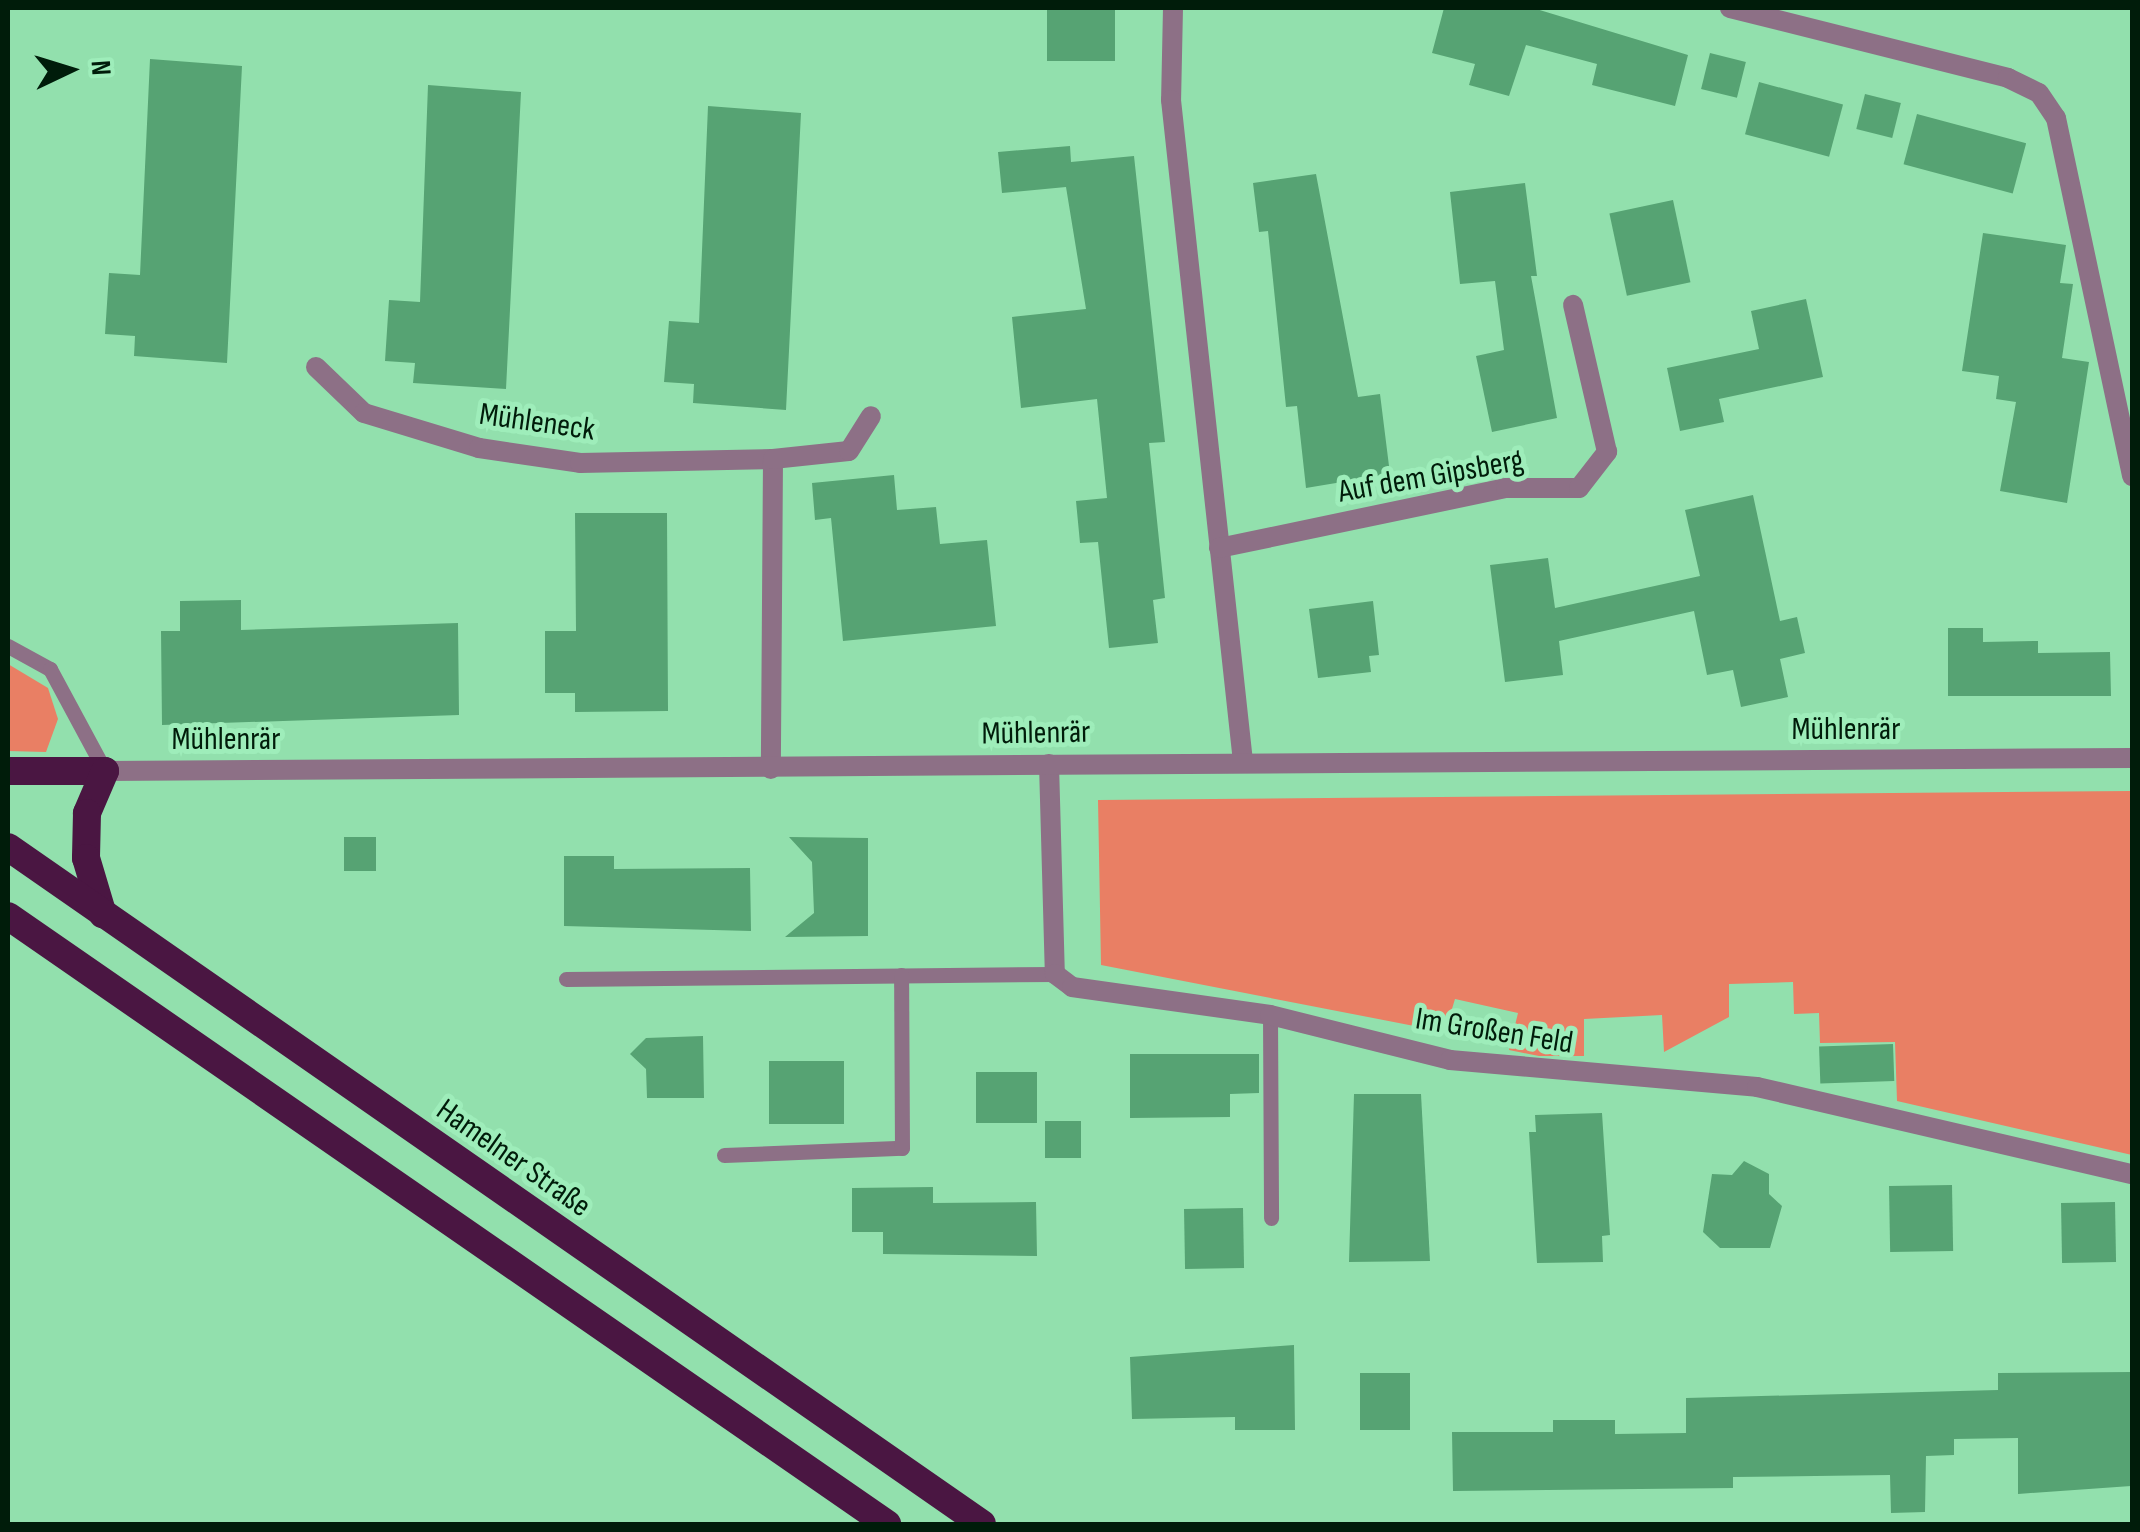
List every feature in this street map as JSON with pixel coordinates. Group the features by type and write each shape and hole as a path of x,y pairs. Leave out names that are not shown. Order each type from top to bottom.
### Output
{"highway":[{"path":"8,771 105,770 86,812 86,858 104,914"},
{"name":"Hamelner Straße","path":"8,848 982,1524"},
{"path":"8,916 886,1524"}],"street":[{"path":"1174,8 1171,100 1243,762"},
{"path":"1730,8 2008,78 2038,93 2056,118 2132,476"},
{"name":"Auf dem Gipsberg","path":"1219,548 1506,488 1579,488 1607,452 1574,305"},
{"name":"Mühleneck","path":"316,366 364,413 480,448 580,463 773,459 849,451 871,416"},
{"path":"770,768 773,459"},
{"name":"Mühlenrär","path":"105,770 2132,758"},
{"path":"1049,764 1055,974"},
{"name":"Im Großen Feld","path":"1055,974 1090,990 1270,1015 1450,1060 1757,1087 2132,1174"}],"lane":[{"path":"8,646 50,669 105,770"},
{"path":"566,980 1055,974"},
{"path":"724,1155 902,1148 901,975"},
{"path":"1270,1015 1271,1218"}],"shaded area":[{"path":"8,664 48,688 58,719 46,752 8,751"},
{"path":"2132,791 2132,1155 1897,1101 1895,1042 1820,1043 1819,1013 1794,1014 1793,982 1729,984 1729,1017 1664,1052 1662,1015 1584,1019 1584,1056 1539,1056 1509,1050 1518,1013 1455,999 1445,1032 1101,965 1098,800"}],"building":[{"path":"1047,8 1115,8 1115,61 1047,61"},
{"path":"1444,8 1533,8 1688,55 1675,106 1592,85 1597,64 1526,45 1509,96 1469,85 1475,64 1432,53"},
{"path":"1710,53 1746,62 1737,98 1701,89"},
{"path":"150,59 242,66 227,363 134,356 135,336 105,334 109,273 140,275"},
{"path":"1759,82 1843,105 1829,157 1745,134"},
{"path":"428,85 521,92 506,389 413,383 415,363 385,361 389,300 420,302"},
{"path":"1865,94 1901,103 1892,138 1856,129"},
{"path":"708,106 801,113 786,410 693,403 694,384 664,382 669,321 699,323"},
{"path":"1917,114 2026,143 2013,193 1904,164"},
{"path":"1070,146 1071,162 1134,156 1165,442 1149,443 1165,598 1153,600 1158,643 1109,648 1098,542 1080,543 1076,501 1107,498 1097,399 1021,408 1012,317 1086,309 1066,187 1002,193 998,152"},
{"path":"1316,174 1358,397 1380,394 1390,474 1306,488 1297,406 1286,407 1268,231 1259,232 1253,183"},
{"path":"1525,183 1537,276 1531,276 1557,418 1492,432 1476,356 1504,350 1495,281 1460,284 1450,192"},
{"path":"1673,200 1690,282 1627,296 1609,214"},
{"path":"1983,233 2066,245 2060,283 2073,284 2062,358 2089,362 2067,503 2000,491 2016,402 1996,399 1999,376 1962,371"},
{"path":"1806,299 1823,377 1719,399 1724,422 1680,431 1667,368 1759,349 1751,311"},
{"path":"894,475 897,510 936,507 940,544 987,540 996,626 843,641 831,518 815,520 812,483"},
{"path":"1753,495 1780,621 1797,617 1805,653 1780,659 1788,697 1741,707 1733,670 1707,675 1694,611 1559,641 1563,675 1505,682 1490,565 1548,558 1555,608 1700,576 1685,510"},
{"path":"575,513 667,513 668,711 575,712 575,693 545,693 545,631 576,631"},
{"path":"241,600 241,630 458,623 459,715 162,725 161,631 180,631 180,601"},
{"path":"1373,601 1379,655 1369,656 1371,672 1318,678 1309,609"},
{"path":"1948,628 1983,628 1983,642 2038,641 2038,653 2110,652 2111,696 1948,696"},
{"path":"344,837 376,837 376,871 344,871"},
{"path":"789,837 868,838 868,936 785,937 814,913 812,862"},
{"path":"564,856 614,856 614,869 750,868 751,931 564,926"},
{"path":"703,1036 704,1098 647,1098 646,1069 630,1054 646,1038"},
{"path":"1893,1044 1894,1081 1820,1084 1819,1047"},
{"path":"1130,1054 1259,1054 1259,1093 1230,1094 1230,1117 1130,1118"},
{"path":"769,1061 844,1061 844,1124 769,1124"},
{"path":"976,1072 1037,1072 1037,1123 976,1123"},
{"path":"1354,1094 1421,1094 1430,1261 1349,1262"},
{"path":"1602,1113 1610,1235 1602,1236 1603,1262 1537,1263 1529,1132 1536,1132 1535,1115"},
{"path":"1045,1121 1081,1121 1081,1158 1045,1158"},
{"path":"1744,1161 1769,1174 1769,1194 1782,1206 1770,1248 1720,1248 1703,1232 1712,1174 1732,1175"},
{"path":"1952,1185 1953,1251 1890,1252 1889,1186"},
{"path":"933,1187 933,1203 1036,1202 1037,1256 883,1254 883,1232 852,1232 852,1188"},
{"path":"2115,1202 2116,1262 2062,1263 2061,1203"},
{"path":"1243,1208 1244,1268 1185,1269 1184,1209"},
{"path":"1294,1345 1295,1430 1235,1430 1235,1417 1132,1419 1130,1357"},
{"path":"2132,1372 2131,1486 2018,1494 2018,1438 1954,1439 1954,1455 1926,1456 1925,1512 1891,1513 1890,1475 1733,1477 1733,1488 1453,1491 1452,1432 1553,1432 1553,1420 1615,1420 1615,1434 1686,1433 1686,1398 1998,1390 1998,1373"},
{"path":"1360,1373 1410,1373 1410,1430 1360,1430"}]}
